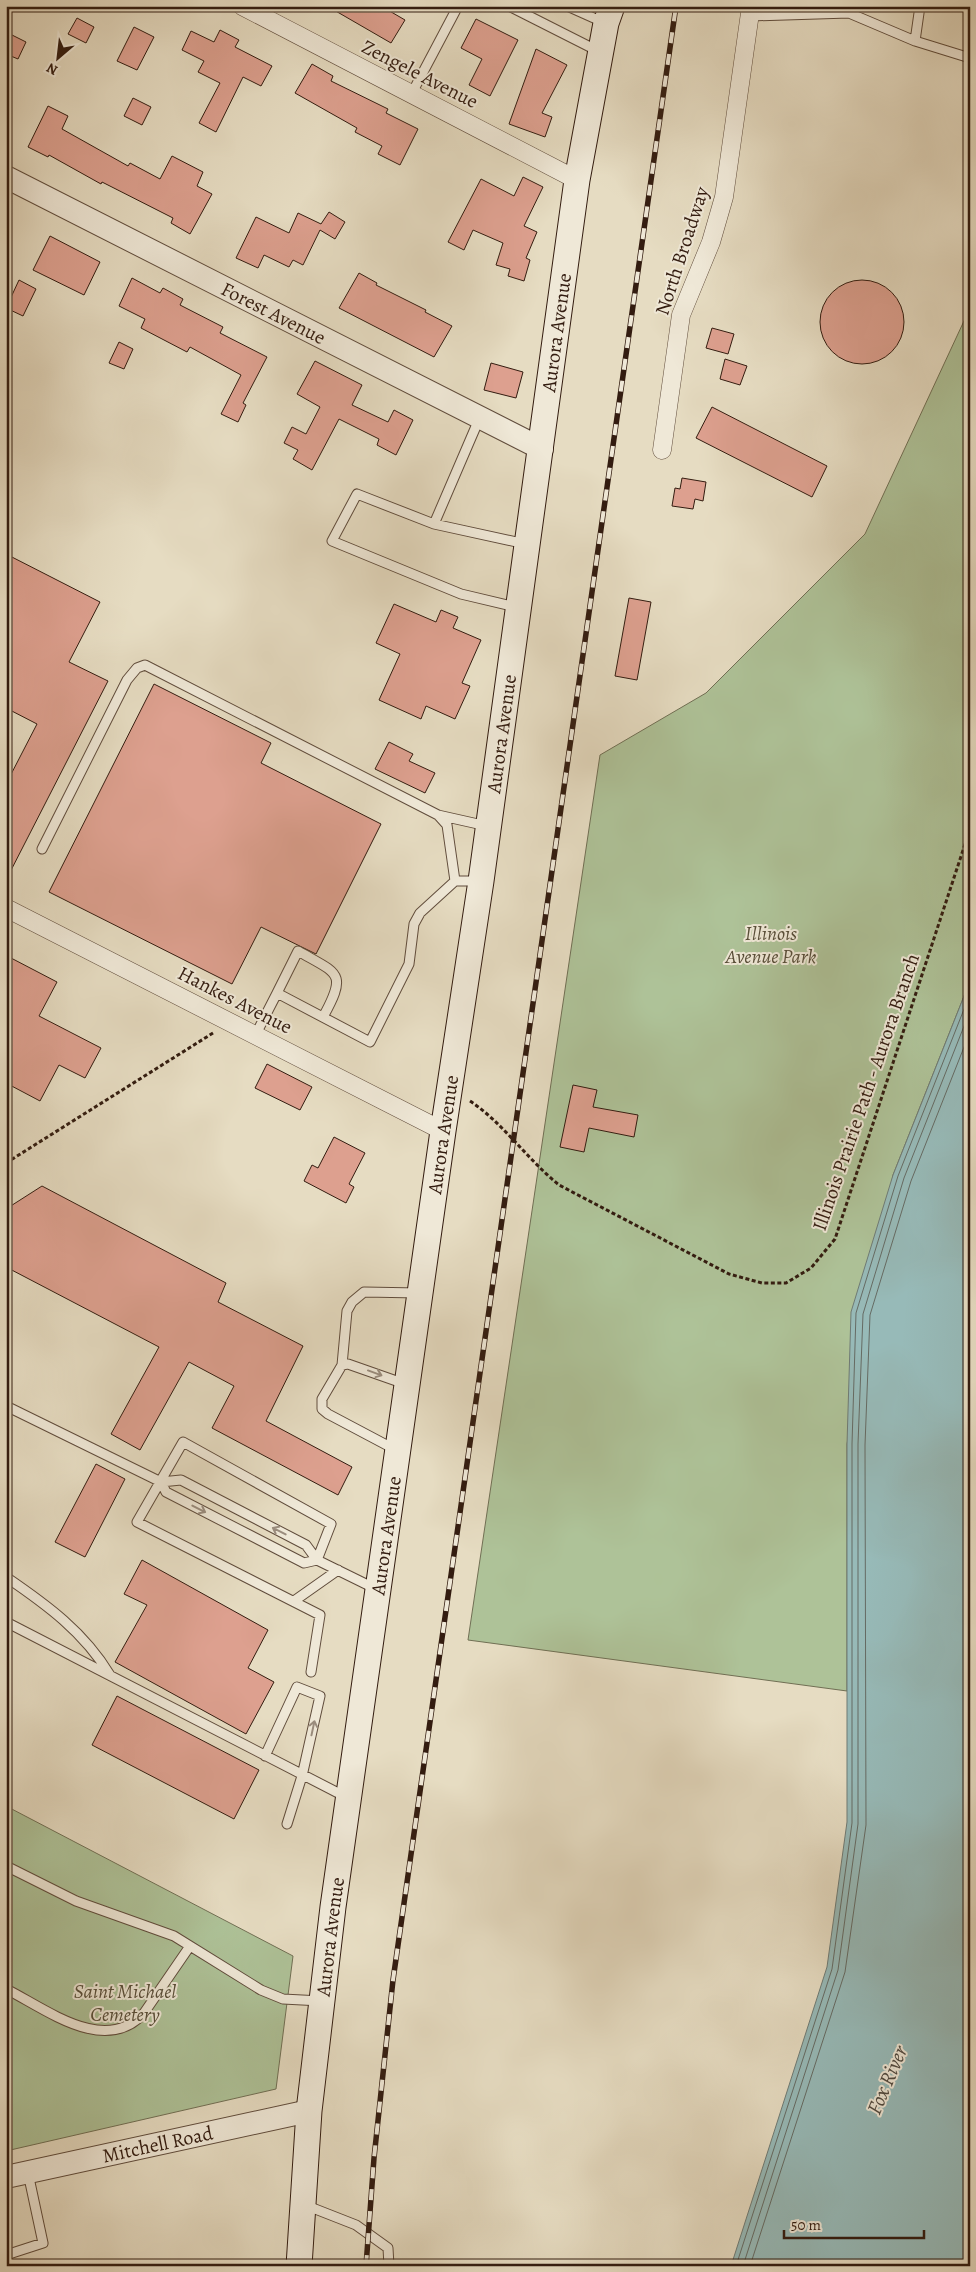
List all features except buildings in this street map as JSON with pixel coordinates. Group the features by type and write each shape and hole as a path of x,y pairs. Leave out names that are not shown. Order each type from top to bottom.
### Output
{"main road":[{"name":"Aurora Avenue","path":"299,2266 309,2111 321,2001 443,1131 489,826 542,449 577,180 600,52 609,15"}],"street":[{"name":"Zengele Avenue","path":"242,6 577,180"},
{"name":"North Broadway","path":"662,450 681,315 711,242 724,197 750,11"},
{"name":"Forest Avenue","path":"6,177 542,449"},
{"name":"Hankes Avenue","path":"6,908 231,1021 443,1131"},
{"name":"Mitchell Road","path":"17,2175 309,2111"}],"lane":[{"path":"412,94 458,6"},
{"path":"509,6 600,52"},
{"path":"567,6 609,15"},
{"path":"915,41 920,6"},
{"path":"750,11 850,10 915,41 970,58"},
{"path":"434,524 480,417"},
{"path":"519,608 461,594 332,541 357,494 434,524 528,545"},
{"path":"42,849 127,680 137,668 145,666 438,815 489,826"},
{"path":"438,815 447,825 455,882"},
{"path":"277,993 370,1042 409,964 414,924 420,913 455,882 481,881"},
{"path":"256,1034 298,951 331,970 337,979 336,994 323,1017"},
{"path":"398,1452 328,1414 322,1409 322,1399 342,1365 347,1311 352,1302 364,1292 420,1293"},
{"path":"342,1365 348,1364 408,1385"},
{"path":"6,1406 161,1482 181,1480 306,1545 318,1560 378,1591"},
{"path":"312,1672 320,1616 137,1522 183,1442 331,1524 318,1560"},
{"path":"161,1482 166,1492 304,1563 318,1560"},
{"path":"294,1601 338,1570"},
{"path":"6,1577 56,1612 98,1656 110,1675"},
{"path":"6,1622 302,1776 349,1798"},
{"path":"266,1756 297,1687 320,1696 302,1776 287,1824"},
{"path":"6,1866 76,1901 174,1936 223,1969 267,1993 283,1998 321,2001"},
{"path":"6,1989 86,2028 100,2031 124,2028 135,2022 144,2013 190,1946"},
{"path":"6,2255 43,2243 17,2175"},
{"path":"303,2204 356,2225 388,2248 389,2266"}],"path":[{"name":"Illinois Prairie Path - Aurora Branch","path":"449,1091 471,1101 486,1113 539,1169 559,1186 729,1274 762,1283 786,1283 811,1268 835,1239 970,830"},
{"path":"6,1163 231,1021"}],"green space":[{"name":"Illinois Avenue Park","path":"970,308 970,981 893,1175 847,1444 847,1691 468,1640 600,755 706,693 865,534"},
{"name":"Saint Michael Cemetery","path":"6,1806 293,1956 276,2089 6,2151"}],"water":[{"name":"Fox River","path":"970,981 970,2266 731,2266 827,1967 847,1822 847,1444 851,1312 893,1175"}],"railway":[{"path":"366,2266 374,2158 393,1980 676,6"}]}
